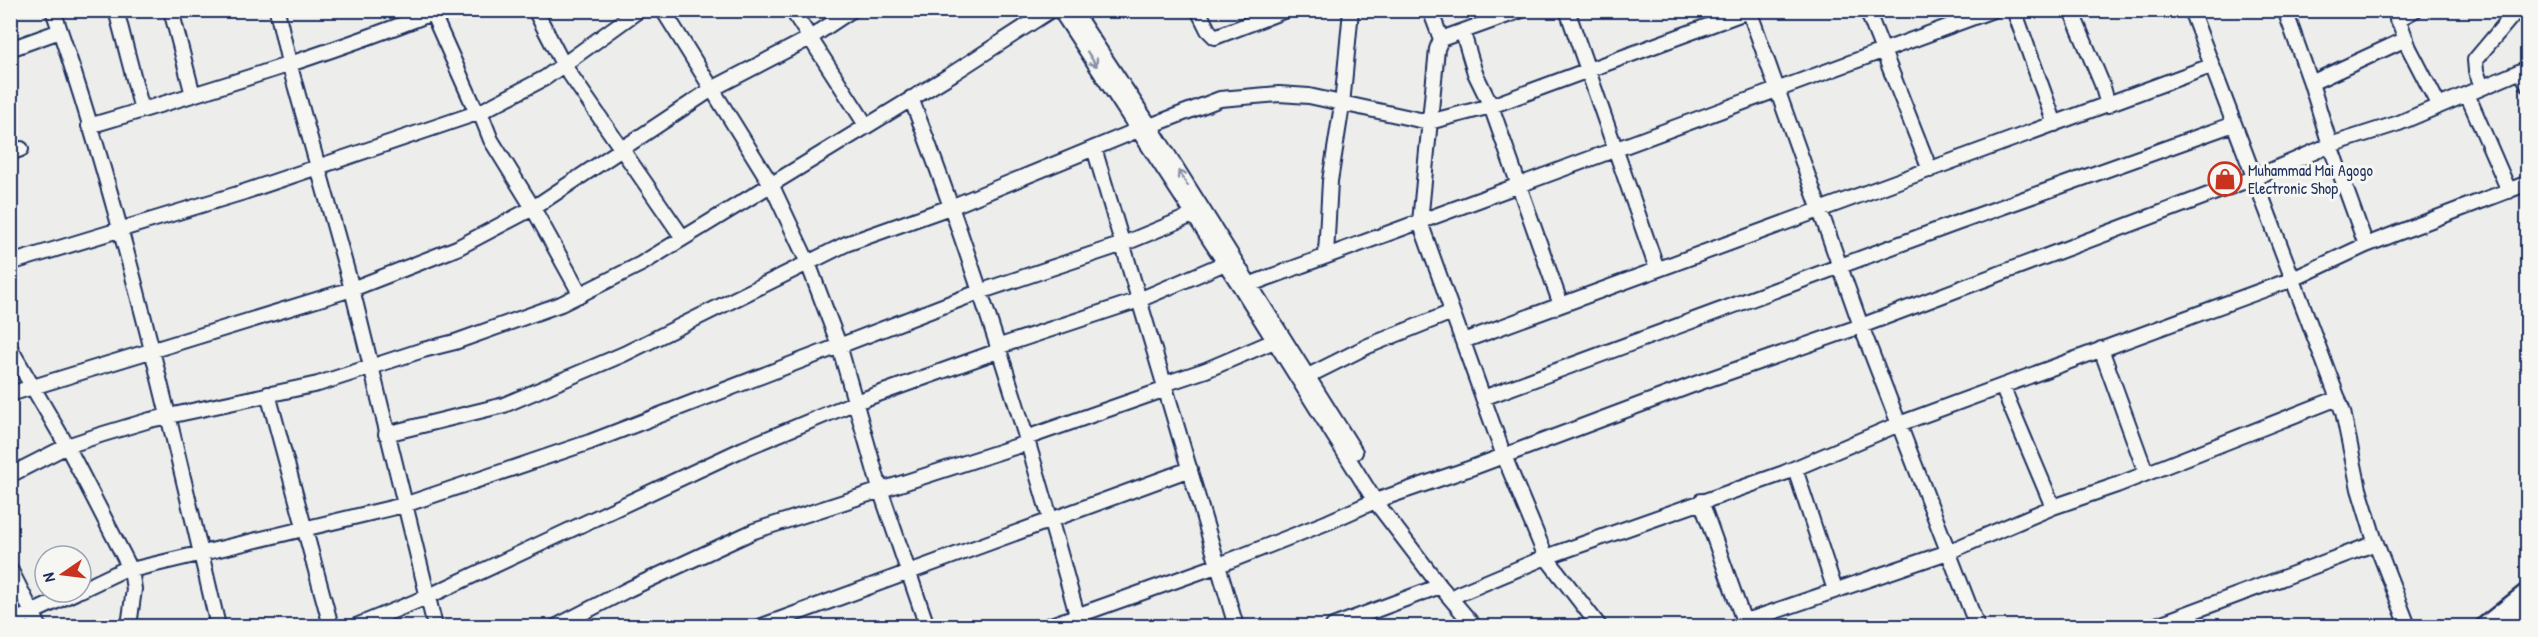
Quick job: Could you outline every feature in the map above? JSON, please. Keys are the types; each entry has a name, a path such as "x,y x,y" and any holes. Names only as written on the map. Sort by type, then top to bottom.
{"main road":[{"path":"2484,627 2528,591"},
{"path":"2503,627 2528,606"}],"street":[{"path":"53,10 120,229 168,416 218,627"},
{"path":"116,10 142,110"},
{"path":"171,10 193,95"},
{"path":"277,10 288,63 352,289 435,627"},
{"path":"535,10 563,64 683,238"},
{"path":"10,263 241,193 478,113 517,94 639,10"},
{"path":"663,10 771,184 808,262 839,345 880,489 927,627"},
{"path":"792,10 867,125"},
{"path":"10,394 352,289 458,248 533,208 712,89 810,38 852,10"},
{"path":"10,475 67,446 168,416 318,384 454,342 561,304 641,264 1051,10"},
{"path":"1060,10 1251,284 1308,376 1379,499 1486,627"},
{"path":"1073,10 1194,215 1274,340 1379,499 1440,586 1474,627"},
{"path":"1198,10 1208,30 1215,37 1286,10"},
{"path":"1326,255 1330,181 1342,105 1351,10"},
{"path":"1430,10 1441,39 1437,49 1420,222 1504,456 1546,557 1599,627"},
{"path":"1441,39 1522,10"},
{"path":"1567,10 1657,269"},
{"path":"1867,10 1930,170"},
{"path":"1251,284 1993,10"},
{"path":"2014,10 2055,124"},
{"path":"2070,10 2102,84 2108,105"},
{"path":"2190,10 2256,177 2338,398 2359,489 2376,543 2408,627"},
{"path":"2415,10 2396,15 2439,106"},
{"path":"2482,87 2475,60 2517,10"},
{"path":"387,434 504,405 624,354 846,244 952,206 1220,99 1245,96 1309,96 1342,105 1429,122 1491,106 1749,11 1861,326 1977,627"},
{"path":"2286,11 2366,245"},
{"path":"89,126 377,35 432,12 491,140 533,208 581,295"},
{"path":"10,49 60,31"},
{"path":"1463,33 1475,73 1491,106 1561,305"},
{"path":"2311,83 2406,39"},
{"path":"1463,341 2211,66"},
{"path":"1048,627 1079,622 1328,522 1379,499 1861,326 2256,177 2330,145 2399,123 2524,69 2528,85"},
{"path":"2467,94 2509,191"},
{"path":"911,98 952,206 1051,518 1079,622"},
{"path":"1484,398 1954,224 2234,124"},
{"path":"1094,148 1236,627"},
{"path":"1458,594 1546,557 1795,469 1899,424 2293,279 2366,245 2528,183"},
{"path":"93,585 130,569 404,505 600,438 979,292 1123,244 1194,215"},
{"path":"356,627 427,597 743,449 856,402 997,349 1139,300 1225,263"},
{"path":"1308,376 1368,346 1452,312"},
{"path":"557,627 754,531 1026,440 1206,370 1274,340"},
{"path":"10,348 67,446 130,569 134,589 129,627"},
{"path":"2101,349 2146,473"},
{"path":"2002,386 2053,507"},
{"path":"268,394 331,627"},
{"path":"1701,501 1742,616 1741,623 1948,552 2053,507 2338,398"},
{"path":"762,627 1051,518 1190,469"},
{"path":"1795,469 1835,590"},
{"path":"2154,627 2376,543"},
{"path":"10,569 39,627"},
{"path":"1333,627 1440,586"},
{"path":"10,623 50,604"}],"place":[{"name":"Muhammad Mai Agogo Electronic Shop","path":"2225,179"}]}
